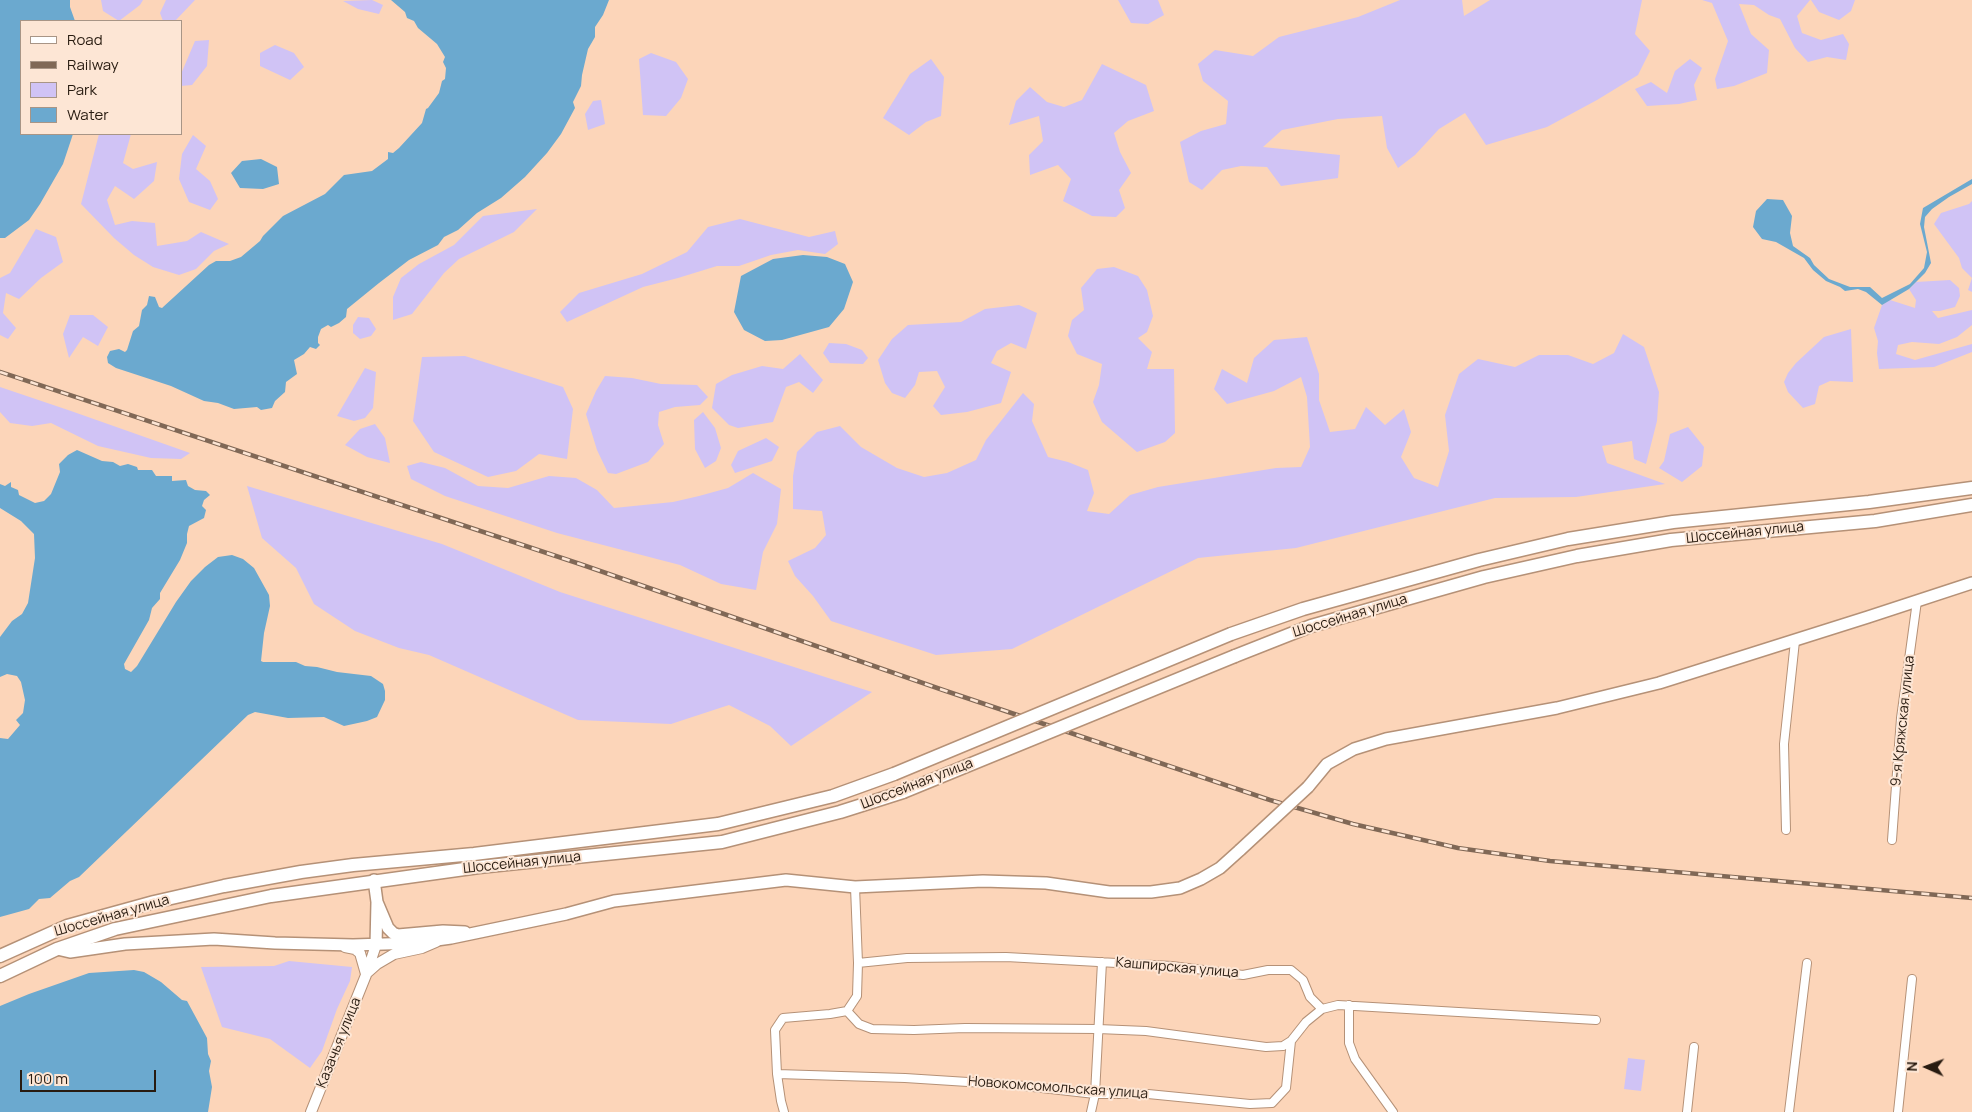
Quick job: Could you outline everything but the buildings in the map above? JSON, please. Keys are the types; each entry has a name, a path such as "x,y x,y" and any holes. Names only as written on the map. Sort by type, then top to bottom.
{"main road":[{"name":"Шоссейная улица","path":"0,956 67,926 154,902 301,872 372,862 474,854 718,824 833,796 894,774 1231,634 1304,609 1479,560 1568,539 1673,522 1869,502 1972,488"},
{"name":"Шоссейная улица","path":"57,949 115,929 271,896 374,880 479,867 722,842 840,812 903,792 1311,626 1484,577 1577,556 1671,540 1875,520 1972,505"},
{"name":"Шоссейная улица","path":"57,949 70,952 125,944 214,939 275,943 376,945 443,939 566,914 614,901 786,880 855,887 983,881 1046,883 1109,892 1151,892 1180,888 1220,868 1308,787 1327,764 1354,749 1386,739 1557,708 1659,683 1795,641 1972,582"},
{"name":"Казачья улица","path":"372,862 377,902 376,945"},
{"name":"Шоссейная улица","path":"377,902 388,928 398,935 443,931 479,932"},
{"path":"0,976 57,949"}],"street":[{"name":"9-я Кряжская улица","path":"1892,840 1902,718 1917,601"},
{"path":"1786,830 1784,744 1795,641"},
{"path":"784,1112 777,1074 775,1030 783,1018 847,1011 857,996 858,963 855,887"},
{"name":"Казачья улица","path":"366,975 372,968 394,954 422,948 443,939"},
{"name":"Шоссейная улица","path":"275,943 350,948 360,953 366,975"},
{"name":"Казачья улица","path":"312,1112 376,945"},
{"name":"Кашпирская улица","path":"858,963 907,958 996,957 1172,966 1243,975 1268,970 1292,970 1304,980 1310,997 1322,1009"},
{"path":"1091,1112 1095,1094 1102,962"},
{"path":"1789,1112 1807,963"},
{"path":"1898,1112 1912,980"},
{"path":"847,1011 859,1024 872,1029 965,1028 1146,1031 1266,1047 1283,1046 1291,1041 1306,1022 1322,1009 1349,1005 1596,1020"},
{"path":"1349,1005 1349,1042 1355,1059 1393,1112"},
{"name":"Новокомсомольская улица","path":"777,1074 905,1078 1015,1085 1095,1094 1148,1094 1250,1108 1272,1103 1286,1088 1291,1041"},
{"path":"1687,1112 1694,1047"}],"green space":[{"path":"101,0 143,0 140,5 120,20 103,11"},
{"path":"166,0 195,0 176,20 163,20 160,13"},
{"path":"372,0 383,5 379,14 358,9 343,1"},
{"path":"1118,0 1158,0 1164,15 1148,24 1131,23"},
{"path":"1400,0 1462,0 1464,16 1490,0 1642,0 1635,34 1650,51 1638,75 1597,100 1547,127 1486,145 1465,113 1439,129 1415,155 1398,168 1387,148 1382,116 1338,119 1282,130 1263,147 1340,155 1338,178 1281,186 1267,167 1241,166 1222,170 1202,190 1189,182 1180,142 1201,131 1226,124 1228,101 1203,81 1198,64 1215,50 1253,56 1279,37 1358,17"},
{"path":"1702,0 1810,0 1797,16 1802,33 1821,40 1843,34 1849,44 1846,60 1827,57 1808,62 1795,48 1780,19 1769,15 1754,5 1739,4 1751,34 1769,50 1767,73 1734,86 1717,89 1715,79 1728,41 1712,3"},
{"path":"1811,0 1855,0 1851,11 1839,20 1819,12"},
{"path":"209,40 207,66 192,85 182,86 182,72 195,41"},
{"path":"275,45 294,53 304,67 290,80 260,66 260,53"},
{"path":"651,53 676,62 688,79 681,98 666,116 643,115 639,59"},
{"path":"931,59 944,77 941,116 926,122 909,135 883,118 910,74"},
{"path":"1690,59 1702,68 1694,85 1697,100 1679,104 1647,106 1635,89 1651,82 1667,93 1675,71"},
{"path":"1102,64 1146,85 1154,111 1128,121 1114,133 1120,152 1131,173 1119,190 1125,208 1116,217 1092,216 1063,201 1071,179 1058,165 1030,175 1029,155 1043,141 1039,116 1009,125 1016,101 1030,87 1047,102 1064,107 1082,100"},
{"path":"601,100 605,124 588,130 585,114 593,101"},
{"path":"99,135 131,135 123,163 133,169 157,162 154,181 134,199 115,186 107,200 115,225 132,221 155,223 157,246 187,241 201,232 229,244 214,251 196,269 179,275 153,267 134,255 114,238 81,204"},
{"path":"193,135 206,146 196,169 210,181 218,199 210,210 189,202 179,179 182,154"},
{"path":"1972,201 1972,278 1962,268 1959,258 1934,224 1941,213 1969,204"},
{"path":"537,209 514,232 459,259 444,273 412,314 393,320 393,297 401,278 419,264 454,245 483,216"},
{"path":"740,219 809,237 835,231 838,244 825,254 798,250 771,255 739,266 717,266 643,287 567,322 560,312 579,293 642,274 687,252 708,227"},
{"path":"36,229 56,237 63,262 41,278 19,299 6,293 3,313 16,328 8,339 0,335 0,278 10,273"},
{"path":"1114,267 1138,276 1147,290 1153,316 1147,332 1138,338 1152,352 1147,369 1174,369 1175,433 1165,442 1137,452 1102,422 1093,402 1099,385 1102,364 1077,354 1068,336 1072,320 1084,310 1081,288 1097,269"},
{"path":"1972,278 1972,292 1968,290"},
{"path":"1950,280 1959,288 1960,296 1955,307 1932,311 1938,318 1972,310 1972,325 1957,337 1939,344 1912,342 1898,345 1896,354 1915,360 1972,344 1972,352 1934,367 1879,369 1878,341 1874,328 1882,305 1890,300 1915,308 1916,300 1909,289 1916,282"},
{"path":"1019,305 1037,313 1026,349 1011,343 997,351 991,363 1011,372 1001,403 967,412 941,415 933,406 945,387 937,371 919,372 915,385 905,398 892,393 885,383 878,360 892,339 908,325 961,322 985,309"},
{"path":"70,315 93,315 108,327 98,346 83,337 69,358 63,334"},
{"path":"358,317 369,318 376,329 371,336 360,339 353,333 353,325"},
{"path":"1851,329 1853,382 1830,381 1819,386 1815,404 1803,408 1788,392 1784,382 1788,373 1824,337"},
{"path":"1623,334 1644,347 1659,392 1657,421 1646,464 1634,459 1632,441 1602,446 1607,463 1665,484 1576,497 1495,498 1296,548 1198,558 1012,649 936,655 831,621 813,596 795,576 788,561 815,548 826,535 822,511 793,509 793,476 797,452 817,432 840,426 861,447 897,468 924,477 947,473 976,460 986,440 1023,393 1034,404 1032,421 1048,457 1088,470 1094,493 1087,511 1109,514 1130,495 1158,487 1276,468 1301,467 1310,447 1307,397 1301,377 1274,391 1227,404 1214,389 1222,369 1247,383 1254,358 1274,340 1307,337 1319,374 1319,400 1330,432 1355,429 1366,407 1385,425 1404,409 1411,432 1401,457 1414,478 1438,487 1449,451 1445,415 1459,374 1478,359 1515,367 1539,355 1568,355 1593,364 1614,353"},
{"path":"829,343 846,344 862,350 868,358 863,364 830,363 823,353"},
{"path":"800,354 823,380 813,393 799,382 786,387 773,422 738,428 729,425 712,408 716,384 732,375 762,366 783,369"},
{"path":"465,356 563,387 573,409 567,459 539,454 516,471 488,477 434,452 413,421 422,357"},
{"path":"365,368 376,372 373,408 365,418 354,421 337,416"},
{"path":"605,376 632,378 661,384 697,385 708,397 700,405 675,407 659,412 658,425 664,444 648,462 616,474 608,473 597,450 586,414"},
{"path":"0,387 190,453 181,459 151,458 98,446 51,423 32,426 10,423 0,412"},
{"path":"703,412 715,428 721,448 716,461 705,468 695,449 694,420"},
{"path":"375,424 385,438 390,463 367,457 345,445 360,429"},
{"path":"1688,427 1704,447 1702,466 1682,482 1659,468 1664,461 1670,434"},
{"path":"766,438 779,447 772,461 735,473 731,465 738,451"},
{"path":"421,462 445,468 478,486 508,488 549,476 576,478 597,490 614,508 673,502 699,496 728,488 753,473 781,489 777,524 763,552 756,590 721,584 680,565 557,533 445,496 411,479 407,466"},
{"path":"247,486 442,544 560,592 872,692 791,746 770,726 729,705 671,724 578,720 429,655 399,648 355,631 314,604 296,568 262,538"},
{"path":"289,961 352,967 350,981 337,1009 322,1051 310,1068 270,1039 222,1027 201,967 274,966"},
{"path":"1628,1058 1645,1060 1641,1091 1624,1089"}],"water":[{"path":"0,0 70,0 70,7 75,20 20,20 20,135 73,135 63,164 29,220 5,238 0,238"},
{"path":"391,0 609,0 603,15 595,27 595,37 588,49 581,86 573,102 575,108 561,134 547,153 525,177 501,198 477,213 458,230 444,237 438,245 409,260 379,283 347,309 346,317 339,323 331,327 328,325 321,329 318,337 320,345 316,349 310,347 304,354 294,360 297,374 286,382 285,392 275,401 272,408 261,410 257,407 234,409 218,403 204,401 171,386 116,368 108,363 107,357 110,351 119,349 125,352 127,350 133,331 139,326 142,310 147,305 149,296 155,297 159,307 162,308 209,265 216,261 230,261 241,257 260,241 283,216 325,194 344,175 372,171 388,159 388,152 393,153 399,148 422,123 426,109 439,93 442,81 445,79 446,68 443,62 445,57 437,44 418,28 414,21 407,18 405,12"},
{"path":"261,159 277,167 279,184 263,189 240,188 231,173 242,161"},
{"path":"1972,179 1972,184 1949,197 1932,209 1925,217 1924,227 1931,263 1925,273 1909,289 1882,305 1866,292 1858,289 1845,291 1826,281 1813,270 1804,258 1776,242 1762,239 1753,227 1756,211 1767,199 1783,200 1792,216 1790,233 1793,246 1810,258 1814,265 1829,279 1850,287 1870,287 1882,298 1910,284 1924,268 1927,252 1920,224 1923,208"},
{"path":"803,255 827,257 845,264 853,282 844,309 829,327 782,340 765,341 744,330 734,312 741,276 773,259"},
{"path":"77,450 102,461 113,462 120,466 128,464 137,467 138,470 152,470 156,476 172,476 172,481 186,480 188,486 195,490 206,491 210,495 204,500 202,506 206,510 204,518 189,526 187,543 180,560 160,593 160,599 152,608 149,620 124,664 125,669 131,672 137,666 191,581 218,557 232,555 243,559 254,568 269,595 270,606 264,633 261,661 296,662 305,666 337,672 371,676 383,684 385,700 377,717 344,726 324,717 288,718 255,712 248,715 79,877 70,881 50,898 39,899 29,909 0,917 0,738 8,739 20,725 16,720 23,713 25,700 21,682 17,676 7,674 0,677 0,637 12,621 22,614 28,603 35,558 34,534 21,521 0,508 0,484 5,486 11,482 11,487 18,490 19,495 35,503 44,501 51,494 60,472 59,464 68,455"},
{"path":"134,970 144,972 161,982 182,1000 187,1001 207,1038 208,1054 211,1061 209,1071 212,1087 208,1112 0,1112 0,1006 89,973"}],"railway":[{"path":"0,372 580,564 943,690 1270,800 1353,824 1458,848 1550,861 1972,898"}]}
